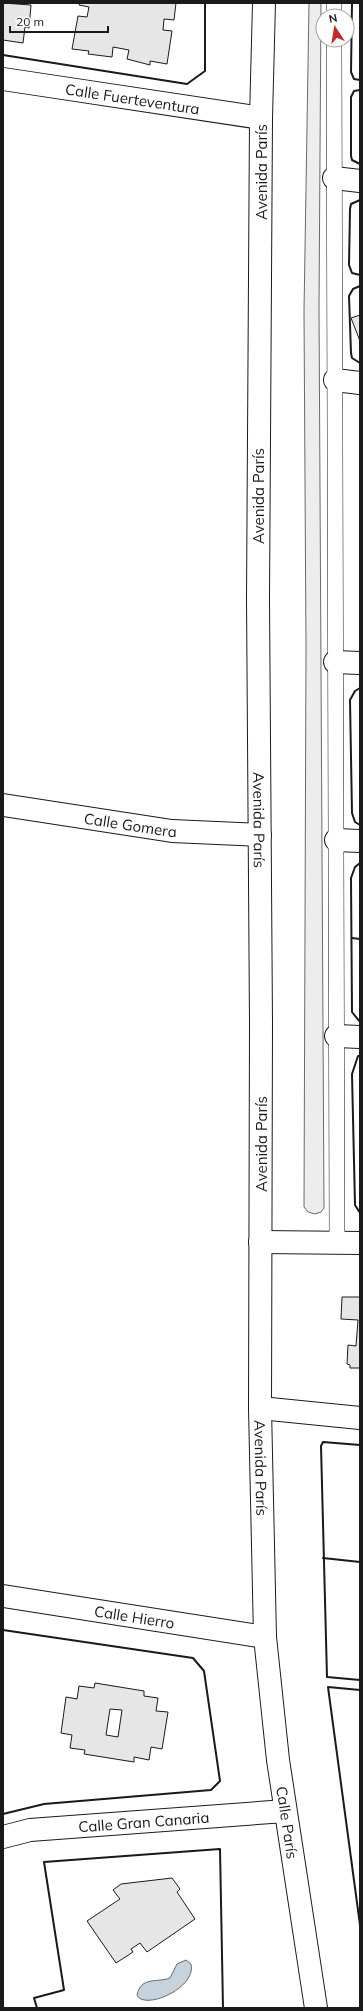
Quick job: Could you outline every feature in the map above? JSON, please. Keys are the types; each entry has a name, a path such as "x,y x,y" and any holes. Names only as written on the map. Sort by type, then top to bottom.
{"main road":[{"name":"Avenida París","path":"264,3 261,118 258,598 260,835 260,1408 265,1637"},
{"name":"Calle Fuerteventura","path":"3,79 261,118"},
{"path":"334,178 360,181"},
{"path":"335,380 360,383"},
{"path":"335,662 360,663"},
{"name":"Calle Gomera","path":"3,805 172,831 260,835"},
{"path":"336,840 360,841"},
{"path":"336,1036 360,1037"},
{"path":"260,1242 360,1243"},
{"path":"260,1408 360,1418"},
{"name":"Calle Hierro","path":"3,1596 265,1637"},
{"name":"Calle París","path":"265,1637 285,1811 316,2008"},
{"name":"Calle Gran Canaria","path":"3,1837 30,1830 285,1811"}],"lane":[{"path":"334,48 337,1243"}],"shaded area":[{"path":"309,3 321,3 321,8 315,8 315,48 321,48 319,308 324,1208 321,1212 315,1214 308,1212 304,1207 306,648 304,311"},
{"path":"186,1960 191,1964 191,1973 178,1989 159,1999 142,1999 137,1995 142,1985 150,1981 170,1978 177,1964"}],"building":[{"path":"3,3 31,5 29,28 25,27 23,43 3,40"},
{"path":"80,3 176,3 174,20 164,19 163,30 172,31 167,64 150,61 150,65 127,59 129,50 113,47 112,57 88,54 89,51 72,49 78,16 87,17 89,7 79,5"},
{"path":"360,315 360,341 351,318"},
{"path":"342,1297 360,1297 360,1368 350,1368 350,1365 347,1364 348,1345 356,1346 358,1320 341,1319"},
{"path":"95,1683 144,1691 144,1696 158,1698 156,1711 168,1712 162,1749 151,1747 149,1760 134,1757 134,1762 84,1754 85,1750 70,1748 72,1735 61,1733 66,1697 77,1699 79,1686 94,1688","holes":["110,1709 122,1710 118,1737 106,1735"]},
{"path":"172,1878 180,1889 177,1892 195,1919 147,1952 140,1943 131,1949 133,1952 116,1963 87,1921 120,1899 113,1890 121,1884"}],"wall":[{"path":"3,55 187,84 205,71 205,3"},
{"path":"352,3 351,72 354,79 360,80"},
{"path":"360,90 354,91 351,97 351,156 352,160 360,164"},
{"path":"360,200 351,204 350,209 349,265 352,273 360,275"},
{"path":"360,286 353,289 349,296 351,353 352,358 360,363"},
{"path":"360,688 355,691 350,700 352,813 355,822 360,825"},
{"path":"360,863 355,867 351,878 352,1012 360,1022"},
{"path":"352,938 360,939"},
{"path":"360,1056 358,1056 352,1074 355,1205 360,1213"},
{"path":"360,1445 323,1442 321,1446 327,1677 360,1680"},
{"path":"323,1558 360,1562"},
{"path":"3,1630 193,1658 204,1671 220,1781 211,1790 44,1804 3,1814"},
{"path":"360,1690 328,1687 360,1925"},
{"path":"37,2008 34,1998 64,1990 44,1862 220,1849 223,2008"}]}
